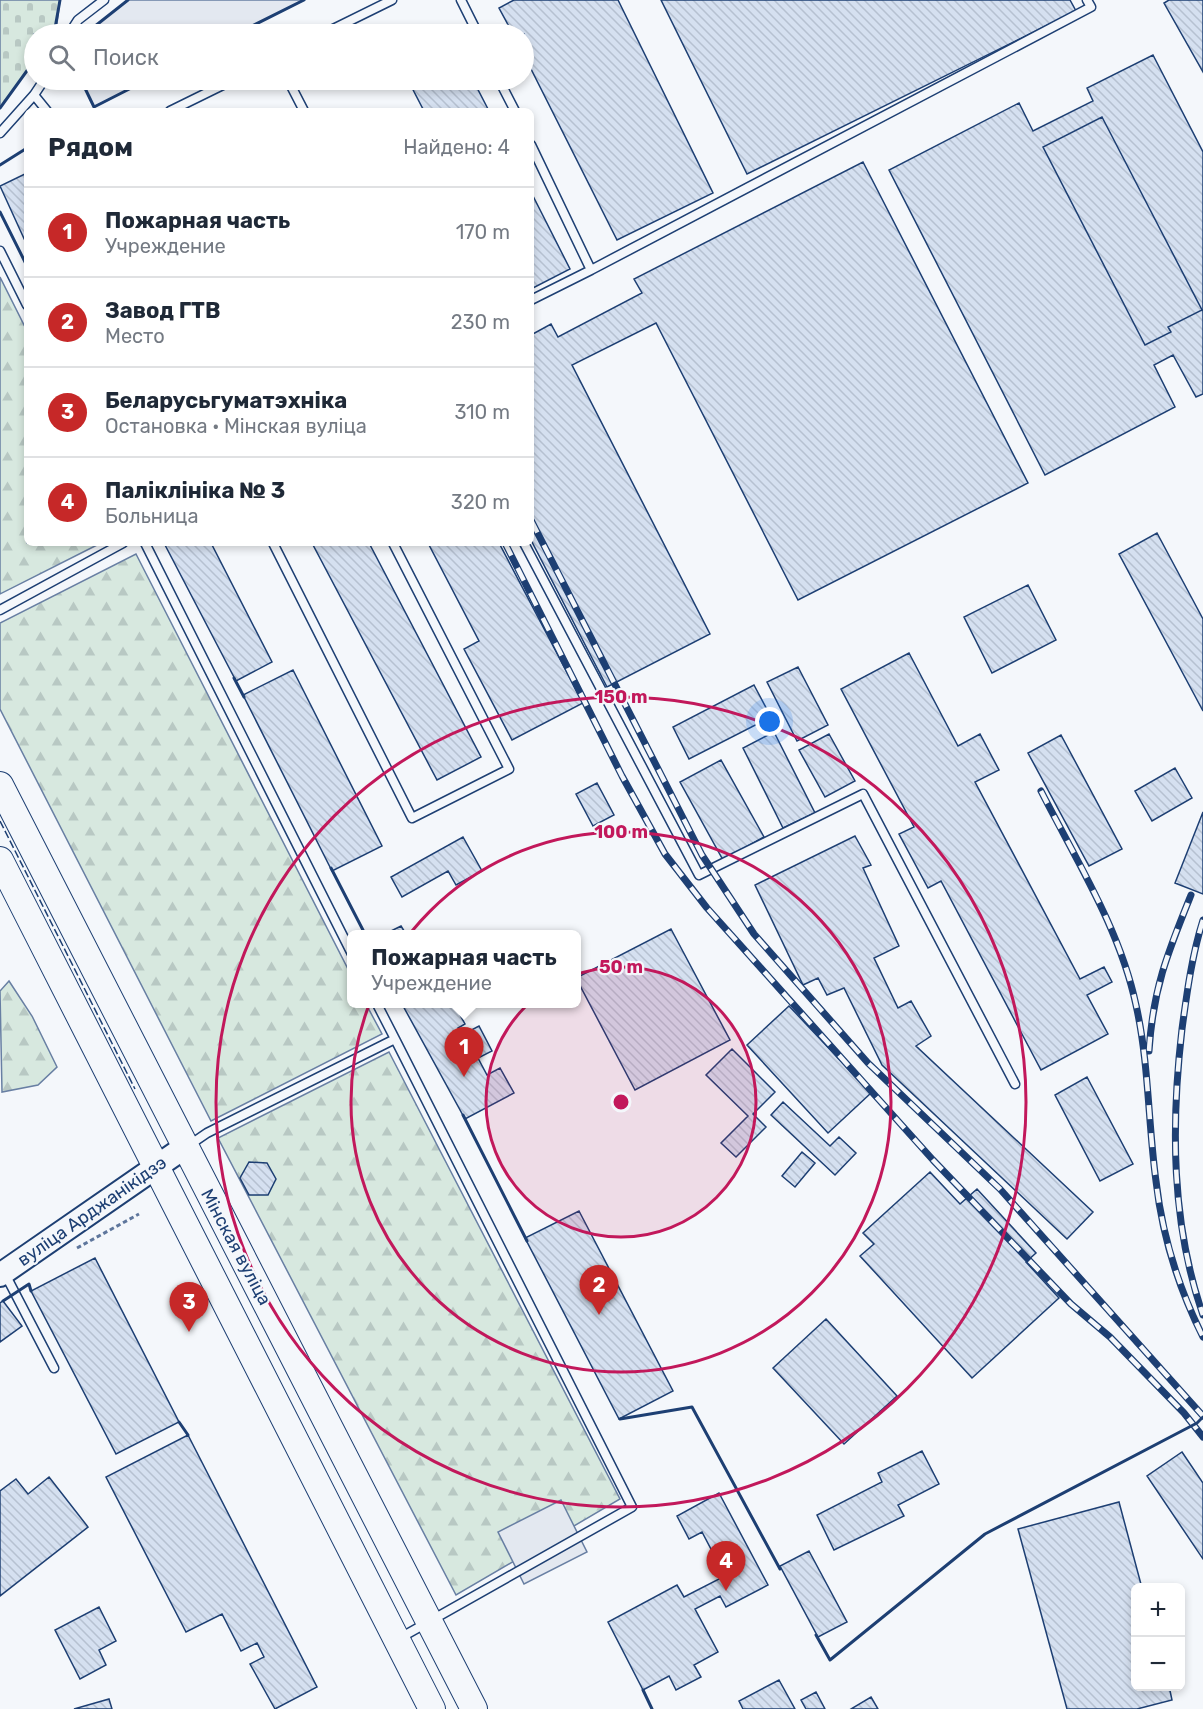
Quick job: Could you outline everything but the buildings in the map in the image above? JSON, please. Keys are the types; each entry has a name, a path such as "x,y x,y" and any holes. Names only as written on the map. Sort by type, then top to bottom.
{"main road":[{"name":"Мінская вуліца","path":"0,785 474,1709"},
{"name":"Мінская вуліца","path":"0,860 432,1709"},
{"name":"вуліца Арджанікідзэ","path":"2,1273 185,1147"}],"lane":[{"path":"75,24 104,0"},
{"path":"343,24 392,0"},
{"path":"461,0 473,24"},
{"path":"534,298 1091,7 1087,0"},
{"path":"0,133 37,90"},
{"path":"176,108 213,90"},
{"path":"293,90 302,108"},
{"path":"504,90 513,108"},
{"path":"34,95 45,108"},
{"path":"534,151 591,270"},
{"path":"0,251 24,299"},
{"path":"0,610 117,546"},
{"path":"147,546 347,946"},
{"path":"275,546 412,818 509,769 395,546"},
{"path":"526,546 699,875 863,794 1015,1084"},
{"path":"379,1008 632,1507 397,1640"},
{"path":"185,1147 207,1133 395,1039"},
{"path":"2,1273 54,1368"}],"green space":[{"path":"0,0 60,0 57,24 24,24 24,75 0,108"},
{"path":"0,277 24,325 24,546 95,546 0,594"},
{"path":"136,554 347,967 347,1008 368,1008 382,1034 211,1121 0,709 0,623"},
{"path":"9,981 32,1016 57,1067 38,1085 2,1092 0,991"},
{"path":"389,1052 620,1499 456,1595 218,1138"}],"shaded area":[{"path":"128,0 304,0 256,24 98,24"},
{"path":"86,90 127,90 94,107"},
{"path":"561,1500 587,1552 524,1584 498,1532"}],"railway":[{"path":"534,526 702,855 754,934 868,1063 1000,1189 1203,1416"},
{"path":"507,546 622,776 665,854 707,908 933,1160 1071,1304 1110,1337 1184,1413 1203,1437"},
{"path":"1041,791 1096,895 1129,977 1140,1027 1146,1071 1153,1159 1162,1221 1179,1281 1203,1337"},
{"path":"1149,1051 1158,989 1175,935 1191,895"},
{"path":"1203,920 1193,960 1182,1029 1175,1137 1179,1209 1192,1280 1203,1315"}],"fence":[{"path":"0,821 135,1089"}],"wall":[{"path":"56,24 60,0"},
{"path":"98,24 128,0"},
{"path":"256,24 304,0"},
{"path":"0,108 24,75"},
{"path":"86,90 94,107 127,90"},
{"path":"0,165 24,150"},
{"path":"0,212 24,260"},
{"path":"234,678 244,697"},
{"path":"331,868 363,930"},
{"path":"463,1115 527,1241"},
{"path":"3,1301 29,1284 31,1291"},
{"path":"620,1419 692,1407 780,1569"},
{"path":"816,1635 830,1660 985,1534 1197,1423 1203,1417"},
{"path":"179,1422 188,1435"},
{"path":"643,1690 652,1709"}],"place":[{"name":"Пожарная часть","path":"464,1077"},
{"name":"Завод ГТВ","path":"599,1315"},
{"name":"Беларусьгуматэхніка","path":"189,1332"},
{"name":"Паліклініка № 3","path":"726,1591"}]}
